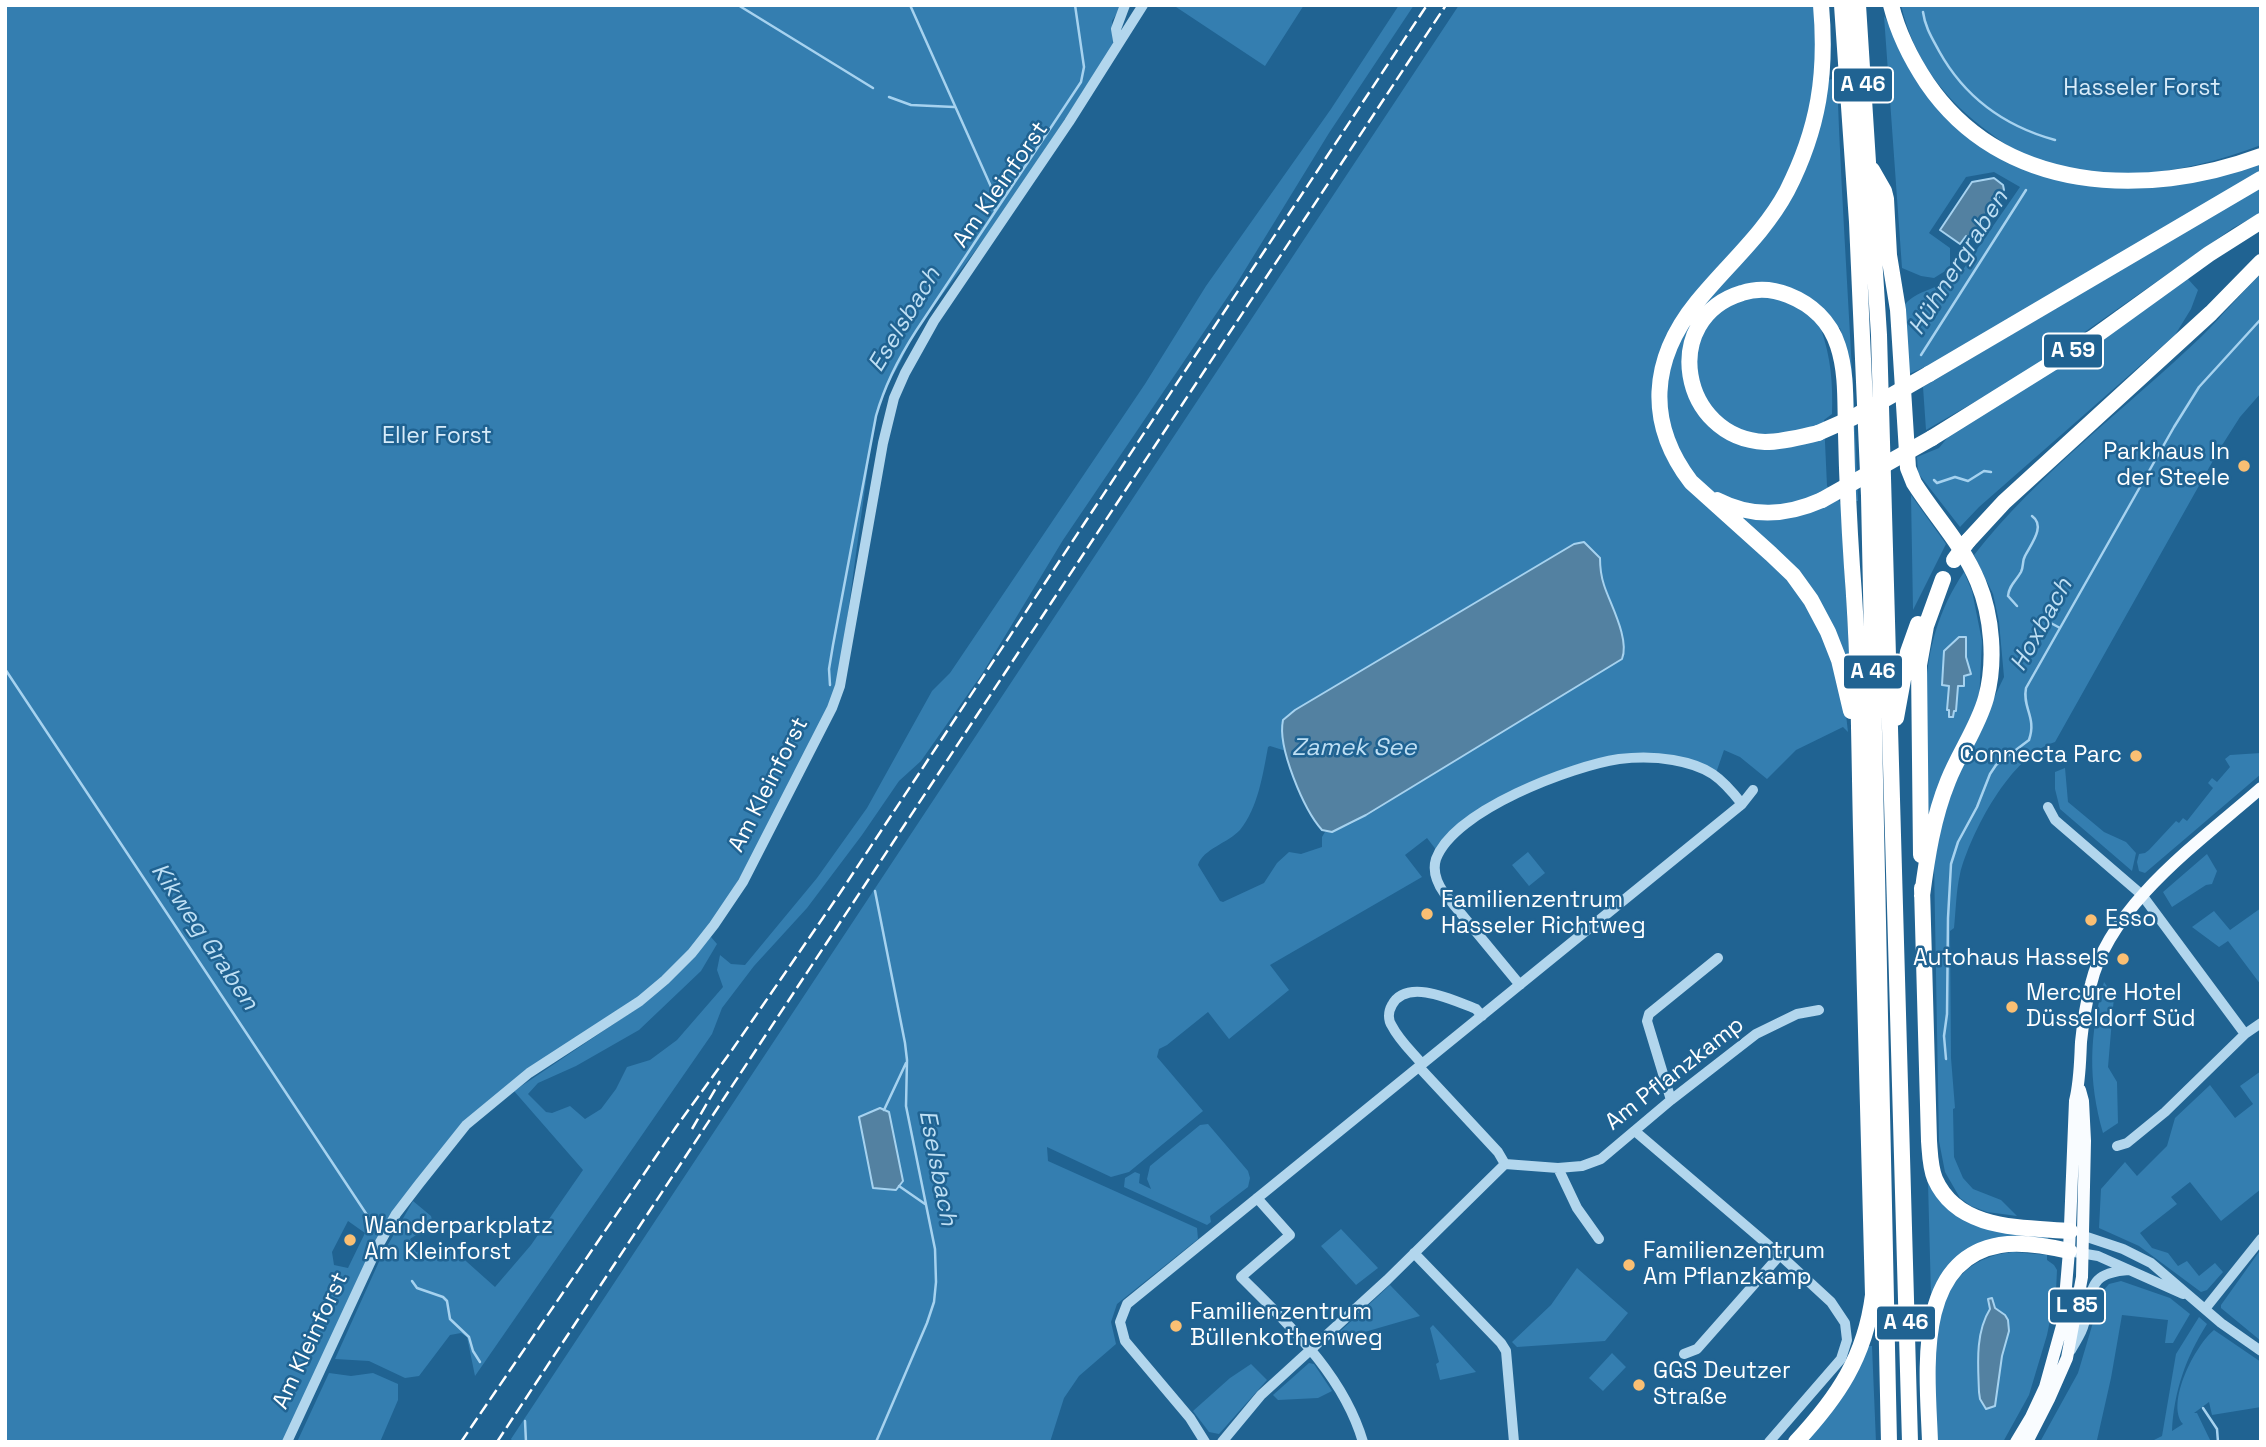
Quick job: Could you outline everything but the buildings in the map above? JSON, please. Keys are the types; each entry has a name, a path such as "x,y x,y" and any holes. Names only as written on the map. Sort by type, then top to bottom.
{"highway":[{"path":"1796,1442 1828,1407 1852,1367 1867,1330 1873,1295 1859,746 1839,660 1811,600 1793,575 1691,482 1679,466 1667,444 1658,391 1663,362 1675,334 1696,303 1770,218 1801,161 1812,131 1820,95 1824,53 1821,5"},
{"name":"A 46","path":"1842,5 1860,263 1869,496 1889,1340 1889,1442"},
{"name":"A 46","path":"1858,5 1879,335 1910,1442"},
{"path":"1891,5 1903,39 1919,70 1935,94 1958,120 1986,143 2044,170 2096,180 2142,180 2214,170 2261,156"},
{"path":"1869,165 1884,191 1885,199 1889,255 1898,310 1905,457 1914,483 1972,570 1982,594 1990,640 1991,669 1986,700 1951,773 1936,815 1926,859 1922,896"},
{"name":"A 59","path":"1859,746 1856,617 1848,499 1844,373 1838,344 1830,328 1814,309 1782,292 1761,289 1748,291 1719,304 1705,318 1693,338 1689,361 1690,381 1700,404 1713,421 1726,431 1744,439 1766,442 1818,433 1852,418 2261,179"},
{"name":"A 59","path":"1706,494 1730,507 1768,514 1805,508 1822,500 1932,438 2083,344 2208,254 2261,220"},
{"path":"1891,741 1913,635 1954,560 1968,541 2004,502 2211,313 2261,262"},
{"path":"1943,579 1926,626 1919,665 1929,1141 1934,1177 1952,1203 1970,1216 1993,1224 2078,1243"},
{"path":"1930,1442 1928,1343 1937,1299 1946,1283 1966,1259 1998,1245 2078,1243"},
{"path":"1873,1295 1889,1340"}],"main road":[{"name":"L 85","path":"2027,1442 2067,1358 2082,1278 2078,1243 2075,1101 2079,1086 2084,1014 2092,980 2118,925 2142,895 2261,788"},
{"name":"L 85","path":"2016,1442 2045,1387 2057,1349 2078,1243"}],"street":[{"name":"Am Kleinforst","path":"1118,41 1116,29 1125,5"},
{"name":"Am Kleinforst","path":"287,1442 386,1231 411,1194 466,1125 529,1073 615,1019 665,980 692,953 743,882 832,708 840,686 883,443 894,398 905,373 934,321 1069,122 1143,5"},
{"path":"1520,985 1444,893 1435,876 1437,856 1468,822 1490,806 1573,771 1620,759 1646,757 1672,759 1693,765 1724,780 1742,804"},
{"path":"1205,1442 1190,1418 1125,1341 1120,1329 1121,1314 1127,1304 1742,804 1753,790"},
{"path":"2048,807 2055,820 2142,895 2245,1034"},
{"path":"1671,1100 1647,1020 1649,1014 1718,958"},
{"path":"1222,1442 1261,1395 1414,1254 1505,1164 1498,1152 1420,1066 1390,1023 1390,1010 1397,999 1410,992 1427,992 1476,1009 1482,1016"},
{"name":"Am Pflanzkamp","path":"1505,1164 1558,1168 1582,1166 1601,1159 1756,1034 1797,1014 1819,1010"},
{"path":"2117,1146 2127,1143 2165,1112 2245,1034 2261,1023"},
{"path":"1636,1132 1780,1255 1831,1302 1845,1323 1847,1339 1841,1359 1769,1442"},
{"path":"1558,1168 1577,1208 1599,1239"},
{"path":"1257,1198 1290,1235 1241,1277 1312,1350 1347,1402 1363,1442"},
{"path":"2205,1309 2261,1239"},
{"path":"2078,1243 2099,1242 2123,1249 2151,1263 2205,1309 2261,1351"},
{"path":"2078,1243 2098,1256 2189,1296"},
{"path":"1414,1254 1506,1351 1514,1442"},
{"path":"1684,1354 1697,1349 1780,1255"},
{"path":"2067,1358 2083,1328 2091,1291 2096,1282 2109,1271 2132,1270"}],"green space":[{"name":"Eller Forst","path":"5,5 1122,5 1112,21 1113,46 999,219 915,331 881,396 873,429 838,686 768,829 712,925 664,978 465,1123 394,1213 283,1442 5,1442","holes":["348,1221 365,1233 348,1268 334,1265 332,1252"]},
{"path":"1173,5 1304,5 1265,66"},
{"path":"1399,5 1414,5 1329,133 1237,283 1063,540 982,674 921,761 899,781 807,908 754,966 722,1008 712,1034 475,1376 467,1337 461,1333 450,1335 419,1376 405,1378 369,1361 335,1359 382,1255 413,1201 431,1216 433,1224 410,1239 416,1252 448,1245 495,1287 531,1245 583,1170 514,1091 636,1009 711,937 717,944 701,971 639,1030 576,1066 538,1083 528,1094 546,1112 552,1113 570,1106 585,1119 601,1109 616,1089 627,1067 650,1060 677,1040 723,987 717,970 720,955 731,964 745,965 817,878 867,808 932,691 950,673 1145,384 1206,286 1331,109"},
{"path":"1459,5 1814,5 1816,80 1837,79 1856,448 1858,501 1854,501 1849,360 1840,328 1821,329 1829,360 1832,392 1832,414 1824,420 1827,486 1841,503 1850,671 1845,706 1848,732 1843,727 1796,750 1767,779 1740,757 1724,750 1716,773 1682,760 1619,757 1488,805 1437,851 1427,838 1405,855 1422,877 1270,965 1289,990 1229,1039 1208,1012 1159,1049 1157,1057 1203,1111 1129,1172 1111,1177 1047,1147 1048,1161 1197,1228 1198,1239 1117,1304 1111,1322 1116,1344 1079,1376 1064,1398 1050,1442 513,1442 511,1439","holes":["1584,542 1600,558 1600,573 1620,625 1624,650 1382,806 1345,827 1325,832 1322,847 1301,854 1289,852 1277,863 1264,883 1220,901 1198,865 1210,850 1235,835 1246,821 1259,790 1268,747 1286,751 1281,724 1288,715 1574,544"]},
{"name":"Hasseler Forst","path":"1901,5 2261,5 2261,145 2197,165 2131,174 2081,171 2031,158 1990,133 1945,93 1933,78 1914,44"},
{"path":"1884,16 1957,126 2082,183 2261,161 2261,173 1938,361 1907,375 1905,304 1960,274 2020,187 1994,172 1966,177 1929,233 1950,248 1950,268 1934,278 1902,268"},
{"path":"2261,187 2261,213 2233,228 2032,369 1926,430 1923,387"},
{"path":"2261,274 2261,393 2240,417 2219,450 2055,742 2023,762 1995,797 1973,837 1960,874 1954,928 1950,931 1954,1157 1963,1178 1973,1189 2001,1200 2017,1216 1987,1212 1960,1198 1945,1172 1939,1141 1934,863 1942,820 1963,762 2004,677 1999,622 1993,594 1974,555 2026,496 2202,336"},
{"path":"2187,278 2198,290 2191,309 2175,335 1979,507 1960,527 1918,473 1917,457 1939,448 1952,432"},
{"path":"1911,495 1946,544 1913,610"},
{"path":"1964,572 1972,591 1982,641 1979,701 1929,818 1925,722 1929,661 1947,601"},
{"path":"2261,753 2261,774 2145,873 2139,871 2139,854 2149,850 2176,821 2179,823 2183,818 2187,821 2213,788 2208,783 2212,778 2217,782 2230,767 2225,759 2230,755"},
{"path":"2065,768 2068,802 2104,832 2126,842 2136,853 2132,871 2060,809 2055,789 2055,772"},
{"path":"1528,852 1545,873 1529,886 1512,865"},
{"path":"2207,854 2217,871 2212,884 2206,885 2172,907 2163,892"},
{"path":"2261,908 2261,985 2228,941 2219,947 2192,927 2214,911 2230,930"},
{"path":"2104,982 2114,996 2108,1067 2117,1082 2118,1123 2103,1133 2095,1095 2092,1058 2095,1021"},
{"path":"2261,1071 2261,1189 2221,1221 2190,1182 2171,1197 2177,1204 2140,1233 2152,1248 2168,1253 2178,1266 2187,1261 2199,1276 2215,1263 2223,1272 2207,1290 2201,1292 2139,1246 2099,1228 2101,1189 2125,1162 2137,1176 2167,1146 2175,1118 2210,1085 2235,1118 2253,1104 2240,1086"},
{"path":"1208,1124 1248,1171 1250,1178 1248,1187 1210,1216 1211,1222 1207,1225 1124,1187 1125,1178 1135,1172 1140,1174 1139,1183 1151,1189 1147,1179 1150,1166 1200,1125"},
{"path":"1928,1182 1939,1197 2049,1235 2048,1239 2002,1238 1931,1296"},
{"path":"1341,1229 1378,1268 1356,1285 1321,1246"},
{"path":"2261,1249 2261,1341 2221,1308 2221,1305"},
{"path":"2013,1252 2047,1255 2047,1260 2057,1270 2056,1291 2047,1335 2029,1395 2003,1442 1936,1442 1934,1354 1938,1324 1946,1298 1961,1276 1982,1260"},
{"path":"1577,1268 1628,1313 1605,1341 1517,1347 1512,1342 1551,1305"},
{"path":"2121,1281 2170,1298 2190,1314 2173,1343 2165,1343 2168,1320 2122,1315 2097,1440 2099,1442 2040,1442 2078,1373 2102,1292 2109,1284"},
{"path":"1390,1285 1420,1316 1337,1340 1334,1337"},
{"path":"2199,1317 2207,1324 2182,1375 2175,1402 2172,1431 2183,1424 2178,1415 2178,1402 2185,1374 2199,1348 2214,1330 2261,1362 2261,1407 2212,1415 2209,1402 2194,1413 2197,1413 2211,1442 2150,1442 2162,1436 2176,1354"},
{"path":"1433,1325 1476,1372 1440,1380 1436,1364 1439,1362 1430,1328"},
{"path":"1868,1346 1872,1346 1876,1442 1804,1442"},
{"path":"1612,1353 1626,1367 1603,1391 1589,1378"},
{"path":"1309,1363 1314,1364 1332,1391 1318,1398 1278,1400 1273,1395"},
{"path":"1251,1364 1267,1380 1219,1434 1209,1432 1193,1411 1230,1378"},
{"path":"329,1373 351,1376 373,1373 398,1384 398,1400 380,1442 297,1442"}],"water":[{"path":"1994,178 2003,185 2004,190 1970,239 1966,236 1960,244 1940,230 1972,182"},
{"name":"Zamek See","path":"1584,542 1600,558 1603,582 1621,632 1624,651 1622,659 1366,815 1332,832 1322,830 1307,808 1294,778 1284,746 1283,720 1295,710 1574,544"},
{"path":"1959,637 1966,637 1966,657 1971,674 1964,676 1964,686 1958,686 1956,711 1953,717 1949,717 1949,686 1942,685 1944,651"},
{"path":"880,1108 889,1112 903,1181 896,1190 873,1188 859,1117"},
{"path":"1992,1298 1995,1308 2008,1320 2009,1331 2002,1356 1995,1406 1986,1409 1979,1392 1979,1349 1982,1328 1990,1309 1988,1299"}],"waterway":[{"path":"738,5 873,88"},
{"path":"910,5 992,189 995,212"},
{"name":"Eselsbach","path":"830,685 829,669 833,645 876,416 884,393 916,331 1081,82 1084,67 1075,5"},
{"name":"Hühnergraben","path":"1923,12 1927,28 1949,68 1974,96 2019,127 2055,140"},
{"path":"889,97 911,105 954,107"},
{"name":"Hühnergraben","path":"1921,355 2026,190"},
{"name":"Hoxbach","path":"1946,1059 1944,1036 1947,1014 1948,918 1951,864 1958,842 1996,765 2029,740 2031,719 2025,695 2026,688 2174,427 2199,387 2261,319"},
{"name":"Hühnergraben","path":"1934,480 1937,483 1955,477 1968,481 1984,471 1991,472"},
{"name":"Hühnergraben","path":"2017,606 2008,596 2038,530 2036,520 2032,516"},
{"name":"Hühnergraben","path":"2047,621 2060,628"},
{"name":"Kikweg Graben","path":"5,669 373,1224"},
{"name":"Eselsbach","path":"875,891 905,1043 906,1106 935,1249 936,1282 934,1302 927,1323 876,1442"},
{"path":"884,1110 906,1063"},
{"path":"899,1186 925,1204"},
{"name":"Kikweg Graben","path":"412,1281 417,1288 447,1301 450,1319 469,1337 480,1362"},
{"name":"Hoxbach","path":"2203,1408 2217,1429 2218,1442"},
{"name":"Kikweg Graben","path":"525,1421 526,1442"}],"railway":[{"path":"461,1442 838,896 1427,5"},
{"path":"497,1442 1446,5"},
{"path":"692,1129 720,1081"}],"place":[{"name":"Parkhaus In der Steele","path":"2244,466"},
{"name":"Connecta Parc","path":"2136,756"},
{"name":"Familienzentrum Hasseler Richtweg","path":"1427,914"},
{"name":"Esso","path":"2091,920"},
{"name":"Autohaus Hassels","path":"2123,959"},
{"name":"Mercure Hotel Düsseldorf Süd","path":"2012,1007"},
{"name":"Wanderparkplatz Am Kleinforst","path":"350,1240"},
{"name":"Familienzentrum Am Pflanzkamp","path":"1629,1265"},
{"name":"Familienzentrum Büllenkothenweg","path":"1176,1326"},
{"name":"GGS Deutzer Straße","path":"1639,1385"}]}
